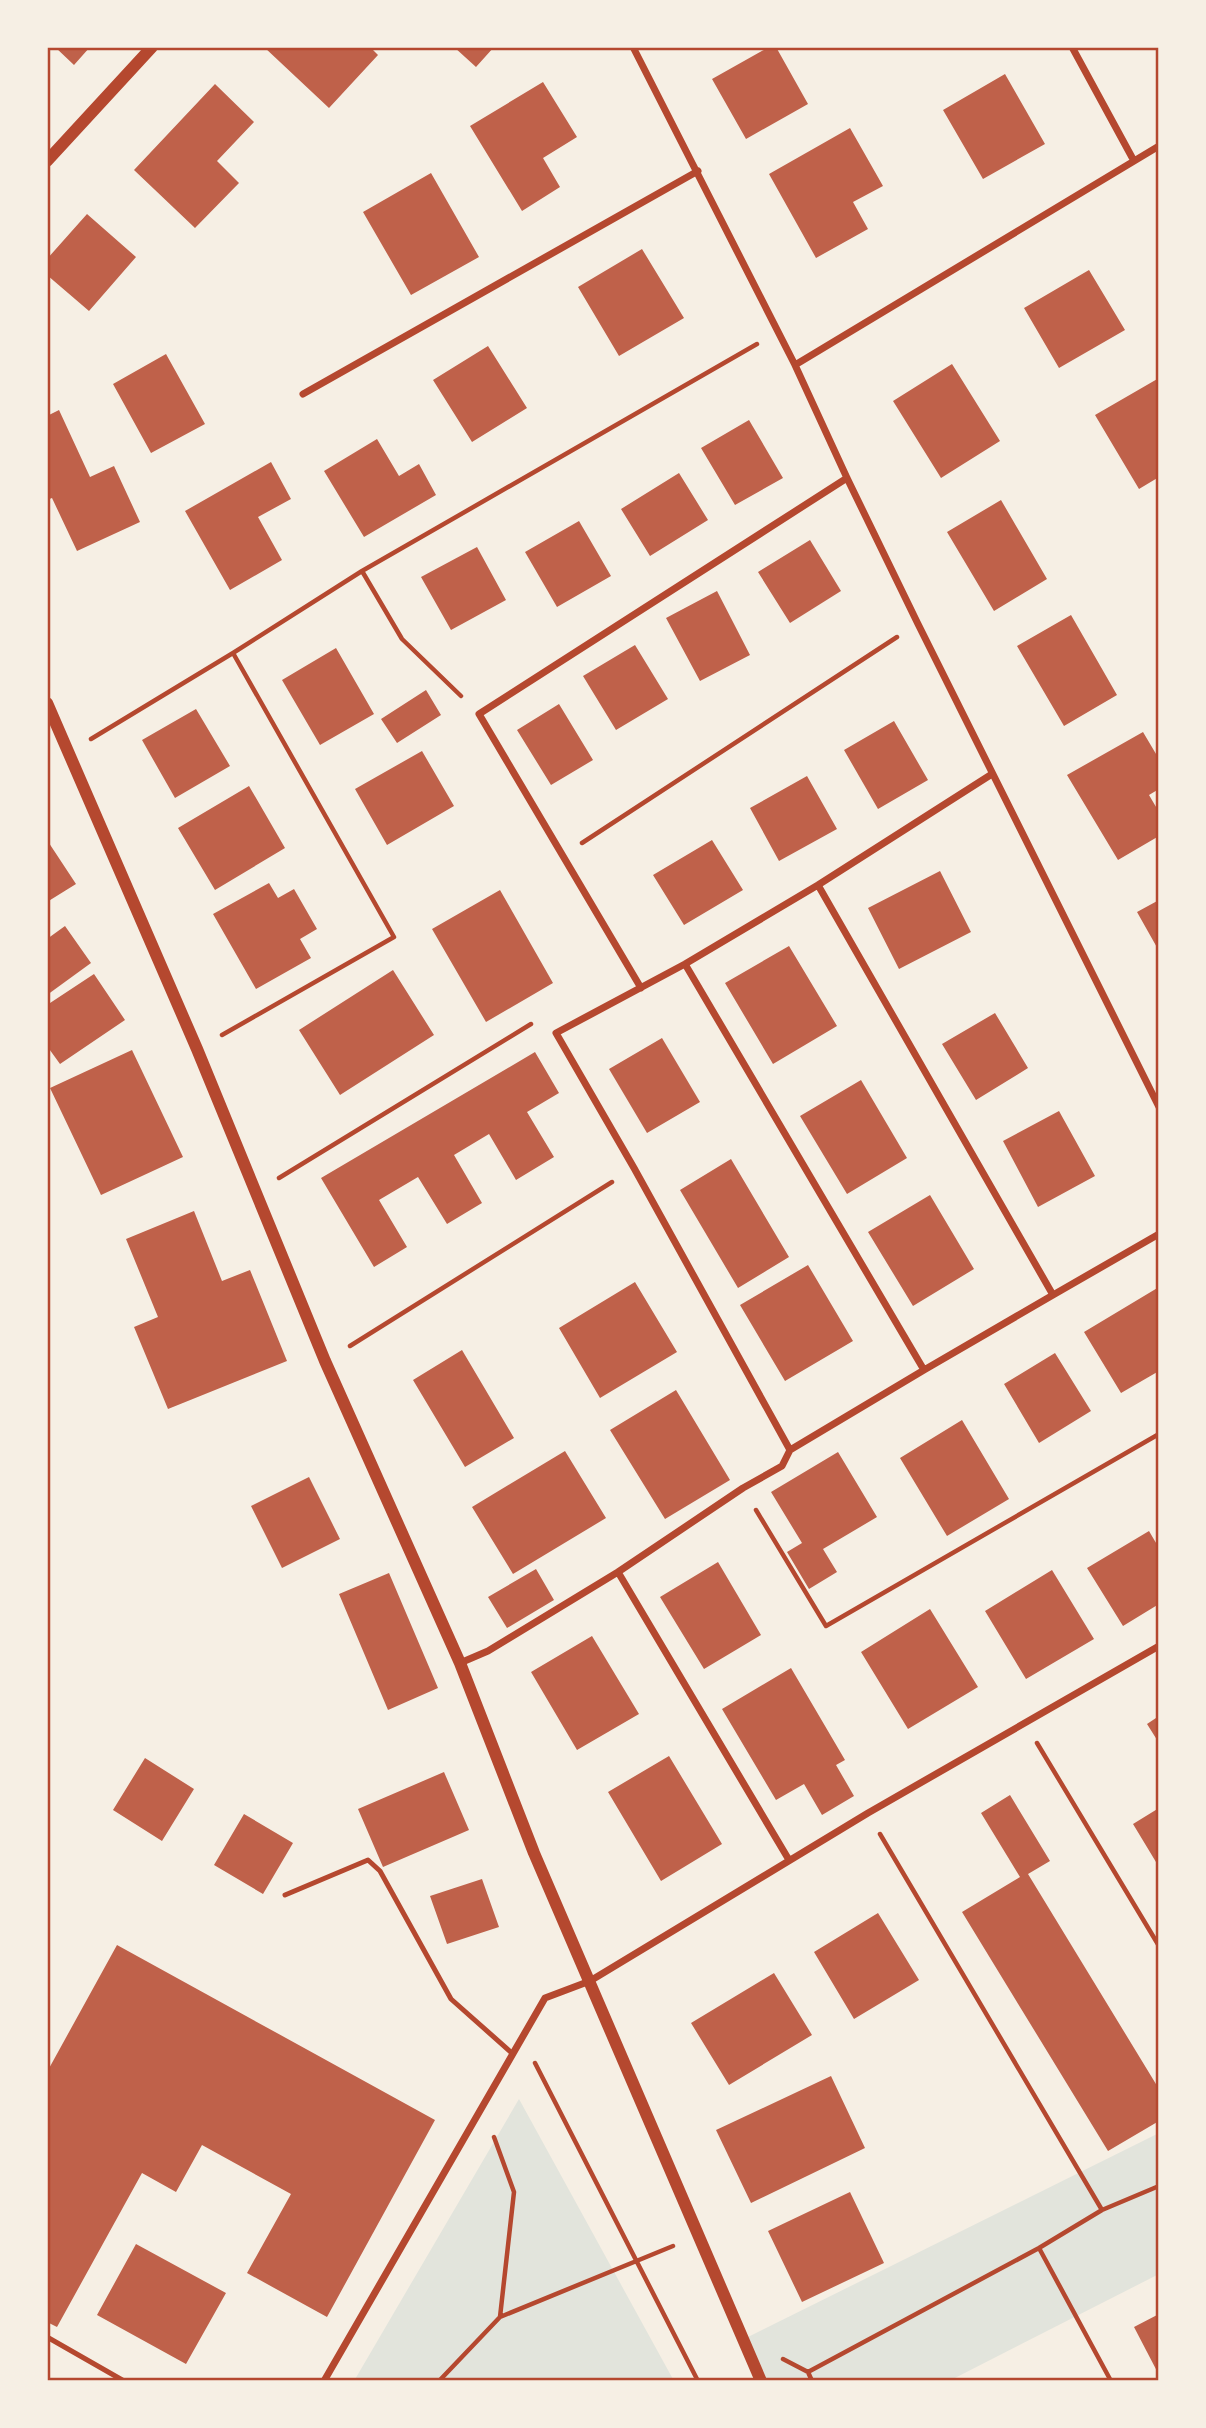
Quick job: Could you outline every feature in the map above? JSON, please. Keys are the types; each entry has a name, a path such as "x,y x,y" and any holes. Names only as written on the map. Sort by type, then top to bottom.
{"street":[{"path":"47,161 152,47"},
{"path":"633,47 796,365 918,624 1159,1107"},
{"path":"1072,47 1134,161"},
{"path":"796,365 1159,146"},
{"path":"303,394 698,171"},
{"path":"641,988 479,714 847,478"},
{"path":"47,703 197,1049 325,1361 460,1663 534,1853 761,2381"},
{"path":"790,1450 556,1033 685,964 818,885 992,774"},
{"path":"818,885 1053,1295"},
{"path":"685,964 924,1370"},
{"path":"460,1663 488,1651 618,1572 743,1488 782,1466 790,1450 1159,1234"},
{"path":"618,1572 789,1860"},
{"path":"324,2381 545,1997 590,1981 868,1813 1159,1646"}],"lane":[{"path":"285,1895 368,1860 380,1871 451,1999 513,2054"},
{"path":"47,2337 124,2381"}],"path":[{"path":"69,752 362,571 779,331"},
{"path":"362,571 402,639 479,714"},
{"path":"563,856 918,624"},
{"path":"197,1049 394,937 233,653"},
{"path":"256,1193 544,1016 556,1033"},
{"path":"325,1361 634,1168"},
{"path":"743,1488 826,1626 1159,1434"},
{"path":"1025,1722 1159,1946"},
{"path":"868,1813 1102,2210"},
{"path":"522,2037 698,2381"},
{"path":"482,2107 514,2192 500,2317"},
{"path":"808,2372 1039,2248 1102,2210 1159,2186"},
{"path":"439,2381 500,2317 699,2234"},
{"path":"1039,2248 1111,2381"}],"shaded area":[{"path":"519,2099 674,2381 354,2381"},
{"path":"1159,2133 1159,2274 949,2381 761,2381 744,2339"}],"building":[{"path":"55,47 90,47 74,65"},
{"path":"264,47 370,47 378,55 329,108"},
{"path":"454,47 494,47 476,67"},
{"path":"769,47 776,47 808,104 746,139 712,79"},
{"path":"1005,74 1045,144 983,179 943,110"},
{"path":"543,82 577,137 543,158 560,187 522,211 470,126"},
{"path":"215,84 254,122 217,161 239,183 195,228 134,170"},
{"path":"850,128 883,186 853,202 868,229 816,258 769,174"},
{"path":"431,173 479,257 411,295 363,212"},
{"path":"87,214 136,257 89,311 47,275 47,259"},
{"path":"642,249 684,318 619,356 578,287"},
{"path":"1089,270 1125,330 1059,368 1024,308"},
{"path":"488,346 527,408 472,442 433,380"},
{"path":"166,354 205,424 151,453 113,384"},
{"path":"952,364 1000,441 941,478 893,401"},
{"path":"1159,378 1159,477 1139,489 1095,415"},
{"path":"59,410 90,477 114,466 140,522 77,551 52,498 47,500 47,416"},
{"path":"749,420 783,478 735,505 701,448"},
{"path":"377,439 399,476 419,464 436,495 364,537 324,471"},
{"path":"271,462 291,499 258,517 282,560 230,590 185,511"},
{"path":"679,473 708,520 650,556 621,509"},
{"path":"1001,500 1047,579 994,611 947,532"},
{"path":"579,521 611,576 557,607 525,552"},
{"path":"810,540 841,591 790,623 758,572"},
{"path":"477,547 506,600 451,630 421,577"},
{"path":"717,591 750,655 700,681 666,618"},
{"path":"1071,615 1117,695 1064,726 1017,646"},
{"path":"635,645 668,699 616,730 583,676"},
{"path":"336,648 374,714 320,745 282,680"},
{"path":"426,690 441,715 397,743 381,719"},
{"path":"559,704 593,760 551,785 517,730"},
{"path":"196,709 230,766 175,798 142,740"},
{"path":"894,721 928,780 878,809 844,750"},
{"path":"1143,732 1159,759 1159,789 1149,795 1159,812 1159,836 1118,860 1067,775"},
{"path":"422,751 454,806 387,845 355,789"},
{"path":"807,776 837,829 779,861 750,808"},
{"path":"249,786 285,848 215,890 178,828"},
{"path":"47,840 76,884 47,902"},
{"path":"712,840 743,890 684,925 653,875"},
{"path":"940,871 971,932 899,969 868,908"},
{"path":"269,883 278,898 294,889 317,929 300,939 311,958 256,989 213,914"},
{"path":"500,890 553,983 486,1022 432,929"},
{"path":"1159,900 1159,951 1137,912"},
{"path":"65,926 91,963 47,995 47,939"},
{"path":"789,946 837,1026 773,1064 725,983"},
{"path":"393,970 434,1035 340,1095 299,1030"},
{"path":"94,974 125,1020 60,1064 47,1046 47,1005"},
{"path":"995,1013 1028,1068 976,1100 942,1044"},
{"path":"662,1038 700,1102 647,1133 609,1069"},
{"path":"132,1050 183,1157 101,1195 50,1088"},
{"path":"535,1052 559,1093 527,1112 554,1157 516,1180 489,1134 454,1155 482,1203 447,1224 418,1177 379,1200 407,1247 374,1267 321,1178"},
{"path":"861,1080 907,1158 847,1194 800,1116"},
{"path":"1059,1111 1095,1176 1038,1207 1003,1141"},
{"path":"731,1159 789,1257 738,1288 680,1190"},
{"path":"930,1195 974,1269 913,1306 868,1232"},
{"path":"194,1211 222,1281 250,1270 287,1361 168,1409 134,1327 158,1317 126,1239"},
{"path":"808,1265 853,1341 785,1381 740,1305"},
{"path":"635,1282 677,1352 600,1398 559,1328"},
{"path":"1159,1287 1159,1371 1121,1393 1084,1332"},
{"path":"462,1350 514,1438 465,1467 413,1380"},
{"path":"1055,1353 1091,1411 1039,1443 1004,1384"},
{"path":"676,1390 730,1480 665,1519 610,1430"},
{"path":"962,1420 1009,1499 947,1536 900,1458"},
{"path":"565,1451 606,1518 513,1574 472,1507"},
{"path":"838,1452 877,1517 823,1549 837,1572 809,1589 787,1552 802,1543 771,1492"},
{"path":"309,1477 340,1539 282,1568 251,1506"},
{"path":"1149,1531 1159,1548 1159,1604 1123,1626 1087,1568"},
{"path":"718,1562 761,1635 704,1669 660,1597"},
{"path":"536,1569 554,1600 507,1628 488,1597"},
{"path":"1052,1570 1094,1639 1026,1679 985,1611"},
{"path":"389,1573 438,1688 388,1710 339,1594"},
{"path":"930,1609 978,1687 908,1729 861,1652"},
{"path":"592,1636 639,1714 577,1750 531,1672"},
{"path":"791,1668 845,1760 836,1765 854,1796 822,1815 804,1784 776,1800 722,1709"},
{"path":"1159,1716 1159,1743 1147,1724"},
{"path":"669,1756 722,1844 661,1881 608,1792"},
{"path":"145,1758 194,1789 162,1841 113,1810"},
{"path":"444,1772 469,1830 383,1867 358,1809"},
{"path":"1010,1795 1050,1861 1028,1874 1159,2089 1159,2121 1108,2151 962,1912 1020,1877 981,1813"},
{"path":"1159,1808 1159,1867 1133,1824"},
{"path":"244,1814 293,1843 263,1894 214,1865"},
{"path":"482,1879 499,1927 447,1944 430,1896"},
{"path":"878,1913 919,1980 854,2019 814,1952"},
{"path":"117,1945 435,2120 327,2317 247,2273 291,2194 202,2145 176,2192 142,2173 57,2327 47,2322 47,2072"},
{"path":"774,1973 812,2035 729,2085 691,2023"},
{"path":"831,2076 865,2148 751,2203 716,2130"},
{"path":"850,2192 884,2263 802,2302 768,2231"},
{"path":"136,2244 226,2293 186,2364 97,2315"},
{"path":"1159,2314 1159,2375 1134,2327"}]}
